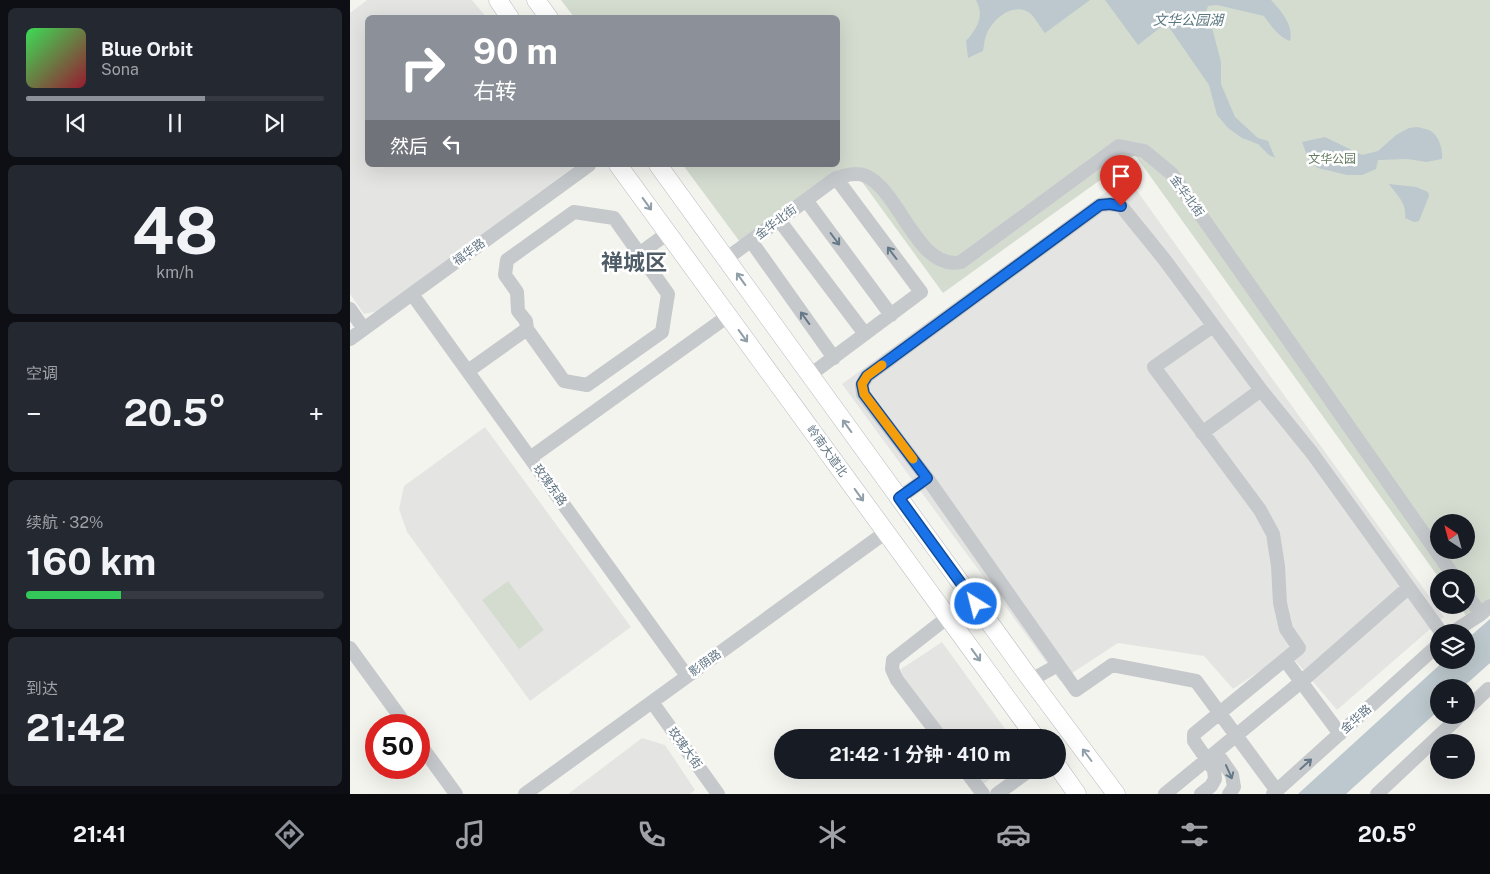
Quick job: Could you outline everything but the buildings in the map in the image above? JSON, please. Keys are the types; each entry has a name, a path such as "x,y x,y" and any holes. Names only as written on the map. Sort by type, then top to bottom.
{"main road":[{"path":"498,0 508,15"},
{"path":"536,0 547,15"},
{"name":"岭南大道北","path":"619,167 1029,729"},
{"path":"659,167 1031,680 1116,794"},
{"path":"1066,778 1077,794"}],"street":[{"name":"金华北街","path":"726,259 836,178 848,174 859,174 867,176 883,190 926,249 935,257 952,264 961,262 1119,146 1144,151 1172,174 1449,569"},
{"name":"福华路","path":"350,339 586,167"},
{"path":"810,375 921,292 836,178"},
{"path":"806,200 891,315"},
{"path":"1275,792 1196,681 1112,665 1076,690 927,478 864,394 862,384 867,376 1100,205 1121,206 1164,260 1261,390 1312,452 1435,624"},
{"path":"574,212 614,218 668,294 662,332 587,385 564,381 527,330 526,321 518,311 518,292 505,275 507,260 574,212"},
{"path":"779,220 864,334"},
{"path":"639,254 668,233"},
{"path":"751,241 834,358"},
{"name":"玫瑰东路","path":"412,294 687,676"},
{"path":"350,309 364,329"},
{"path":"530,458 728,316"},
{"path":"1213,326 1154,367 1260,510 1273,534 1278,566 1280,603 1286,628 1299,648 1194,734 1194,741 1211,756 1225,763 1232,775 1234,787 1229,794"},
{"path":"468,371 527,330"},
{"path":"1202,433 1261,390"},
{"path":"899,498 927,478"},
{"name":"影荫路","path":"525,794 886,532"},
{"path":"1165,794 1301,682 1408,588"},
{"path":"1465,624 1485,610 1475,602"},
{"path":"934,729 898,680 892,669 892,660 948,617"},
{"path":"350,648 398,714"},
{"name":"金华路","path":"1275,792 1430,652"},
{"path":"1285,660 1340,734"},
{"path":"1031,680 1058,665"},
{"path":"1475,701 1488,689"},
{"name":"玫瑰大街","path":"652,702 718,794"},
{"path":"1377,794 1451,724"},
{"path":"1201,794 1216,779 1211,756"},
{"path":"430,758 456,794"},
{"path":"972,779 984,794"},
{"path":"997,794 1018,779"}],"shaded area":[{"path":"367,0 472,0 484,15 365,15 365,167 573,167 378,311 364,314 350,294 350,13"},
{"path":"1127,177 1430,598 1430,614 1442,614 1444,617 1436,624 1430,624 1430,629 1337,710 1288,652 1233,689 1204,656 1118,643 1060,681 842,384"},
{"path":"485,427 631,627 530,701 407,532 399,509 404,486"},
{"path":"942,642 1005,729 939,729 905,684 901,669"},
{"path":"642,738 665,745 695,790 690,794 568,794"},
{"path":"976,779 990,779 981,786"}],"green space":[{"name":"文华公园","path":"561,0 1490,0 1490,599 1475,613 1475,569 1433,569 1135,155 943,293 852,168 740,242 684,167 840,167 840,15 572,15"},
{"path":"508,581 544,630 519,649 482,600"},
{"name":"文华公园","path":"1465,614 1474,614 1469,619"}],"water":[{"path":"976,0 1090,0 1045,33 1035,18 1024,10 1018,9 1004,14 998,18 989,30 984,42 983,51 968,58 966,41 979,22 980,17 979,6"},
{"name":"文华公园湖","path":"1105,0 1271,0 1288,24 1291,35 1290,41 1279,34 1264,16 1217,5 1208,6 1206,12 1210,20 1221,62 1221,84 1235,117 1258,138 1268,141 1275,158 1258,144 1242,138 1228,128 1217,115 1209,85 1166,23 1138,45"},
{"path":"1417,127 1429,130 1435,135 1441,147 1442,159 1426,162 1408,159 1378,160 1376,169 1362,175 1347,175 1318,168 1309,161 1302,142 1325,137 1362,155 1378,151 1396,135 1409,128"},
{"path":"1389,184 1416,187 1428,192 1429,196 1419,221 1414,222 1405,218 1403,204"},
{"path":"1490,619 1490,663 1472,679 1430,679 1430,718 1346,794 1298,794 1435,669 1475,669 1475,632"}],"slow traffic":[{"path":"882,365 867,376 862,384 864,394 913,459"}],"district":[{"name":"禅城区","path":"634,262"}],"route":[{"path":"976,604 899,498 927,478 864,394 862,384 867,376 1100,205 1121,206"}]}
